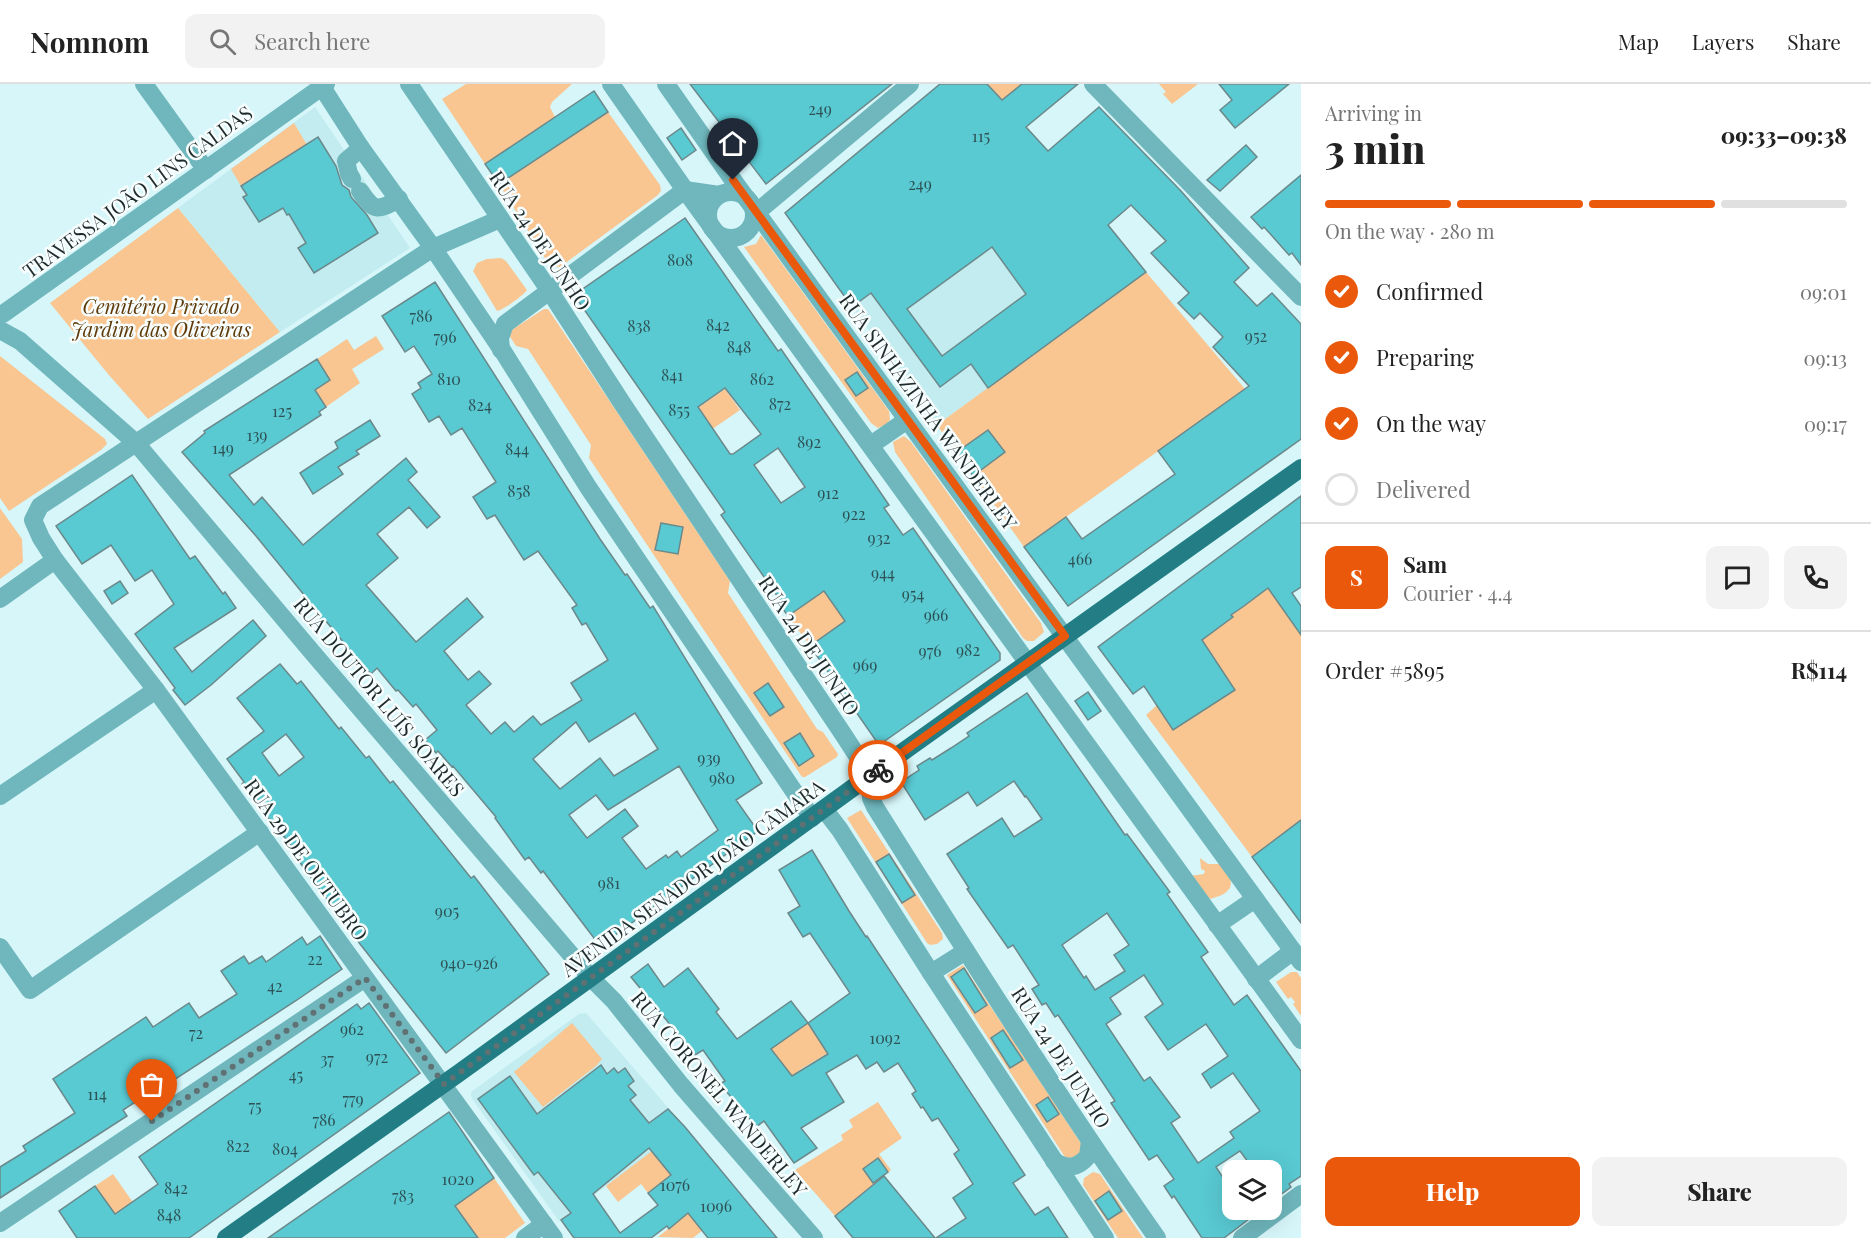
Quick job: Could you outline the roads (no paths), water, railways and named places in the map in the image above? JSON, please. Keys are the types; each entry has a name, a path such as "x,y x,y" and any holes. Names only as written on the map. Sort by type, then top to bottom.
{"main road":[{"name":"AVENIDA SENADOR JOÃO CÂMARA","path":"226,1238 1301,468"}],"street":[{"path":"144,84 206,170"},
{"name":"RUA 24 DE JUNHO","path":"409,84 549,290 628,413 870,776 871,798 875,807 1090,1141 1157,1238"},
{"path":"611,84 724,245 1301,1040"},
{"name":"RUA SINHAZINHA WANDERLEY","path":"666,84 1297,957"},
{"path":"753,207 909,84"},
{"path":"1093,84 1301,297"},
{"path":"322,85 361,148 433,248 501,350 588,487 818,814 840,830 931,974 1105,1238"},
{"name":"TRAVESSA JOÃO LINS CALDAS","path":"1,318 322,85"},
{"path":"361,148 346,161 348,174 368,204 375,208 383,208 399,199"},
{"path":"501,350 500,338 505,324 685,190 719,195"},
{"path":"737,193 753,207 752,224 739,237 727,238 712,228 708,210 719,195 737,193"},
{"path":"136,443 433,248 500,219"},
{"name":"RUA DOUTOR LUÍS SOARES","path":"1,318 20,341 136,443 591,978"},
{"path":"871,445 907,420"},
{"name":"RUA 29 DE OUTUBRO","path":"136,443 40,506 33,520 41,538 55,560 156,690 549,1231"},
{"path":"0,599 55,560"},
{"path":"0,796 156,690"},
{"path":"0,947 30,990 260,832"},
{"path":"1217,925 1255,899"},
{"path":"931,974 966,951"},
{"path":"1256,979 1297,957"},
{"path":"9,1238 0,1225 365,978"},
{"name":"RUA CORONEL WANDERLEY","path":"591,978 614,1001 681,1085 814,1238"},
{"path":"1054,1161 1068,1168 1076,1166 1088,1156 1090,1141"},
{"path":"1076,1193 1077,1180 1085,1170 1098,1167 1110,1171"},
{"path":"1242,1238 1301,1194"},
{"path":"525,1238 549,1231"}],"park label":[{"name":"Cemitério Privado Jardim das Oliveiras","path":"161,316"}]}
